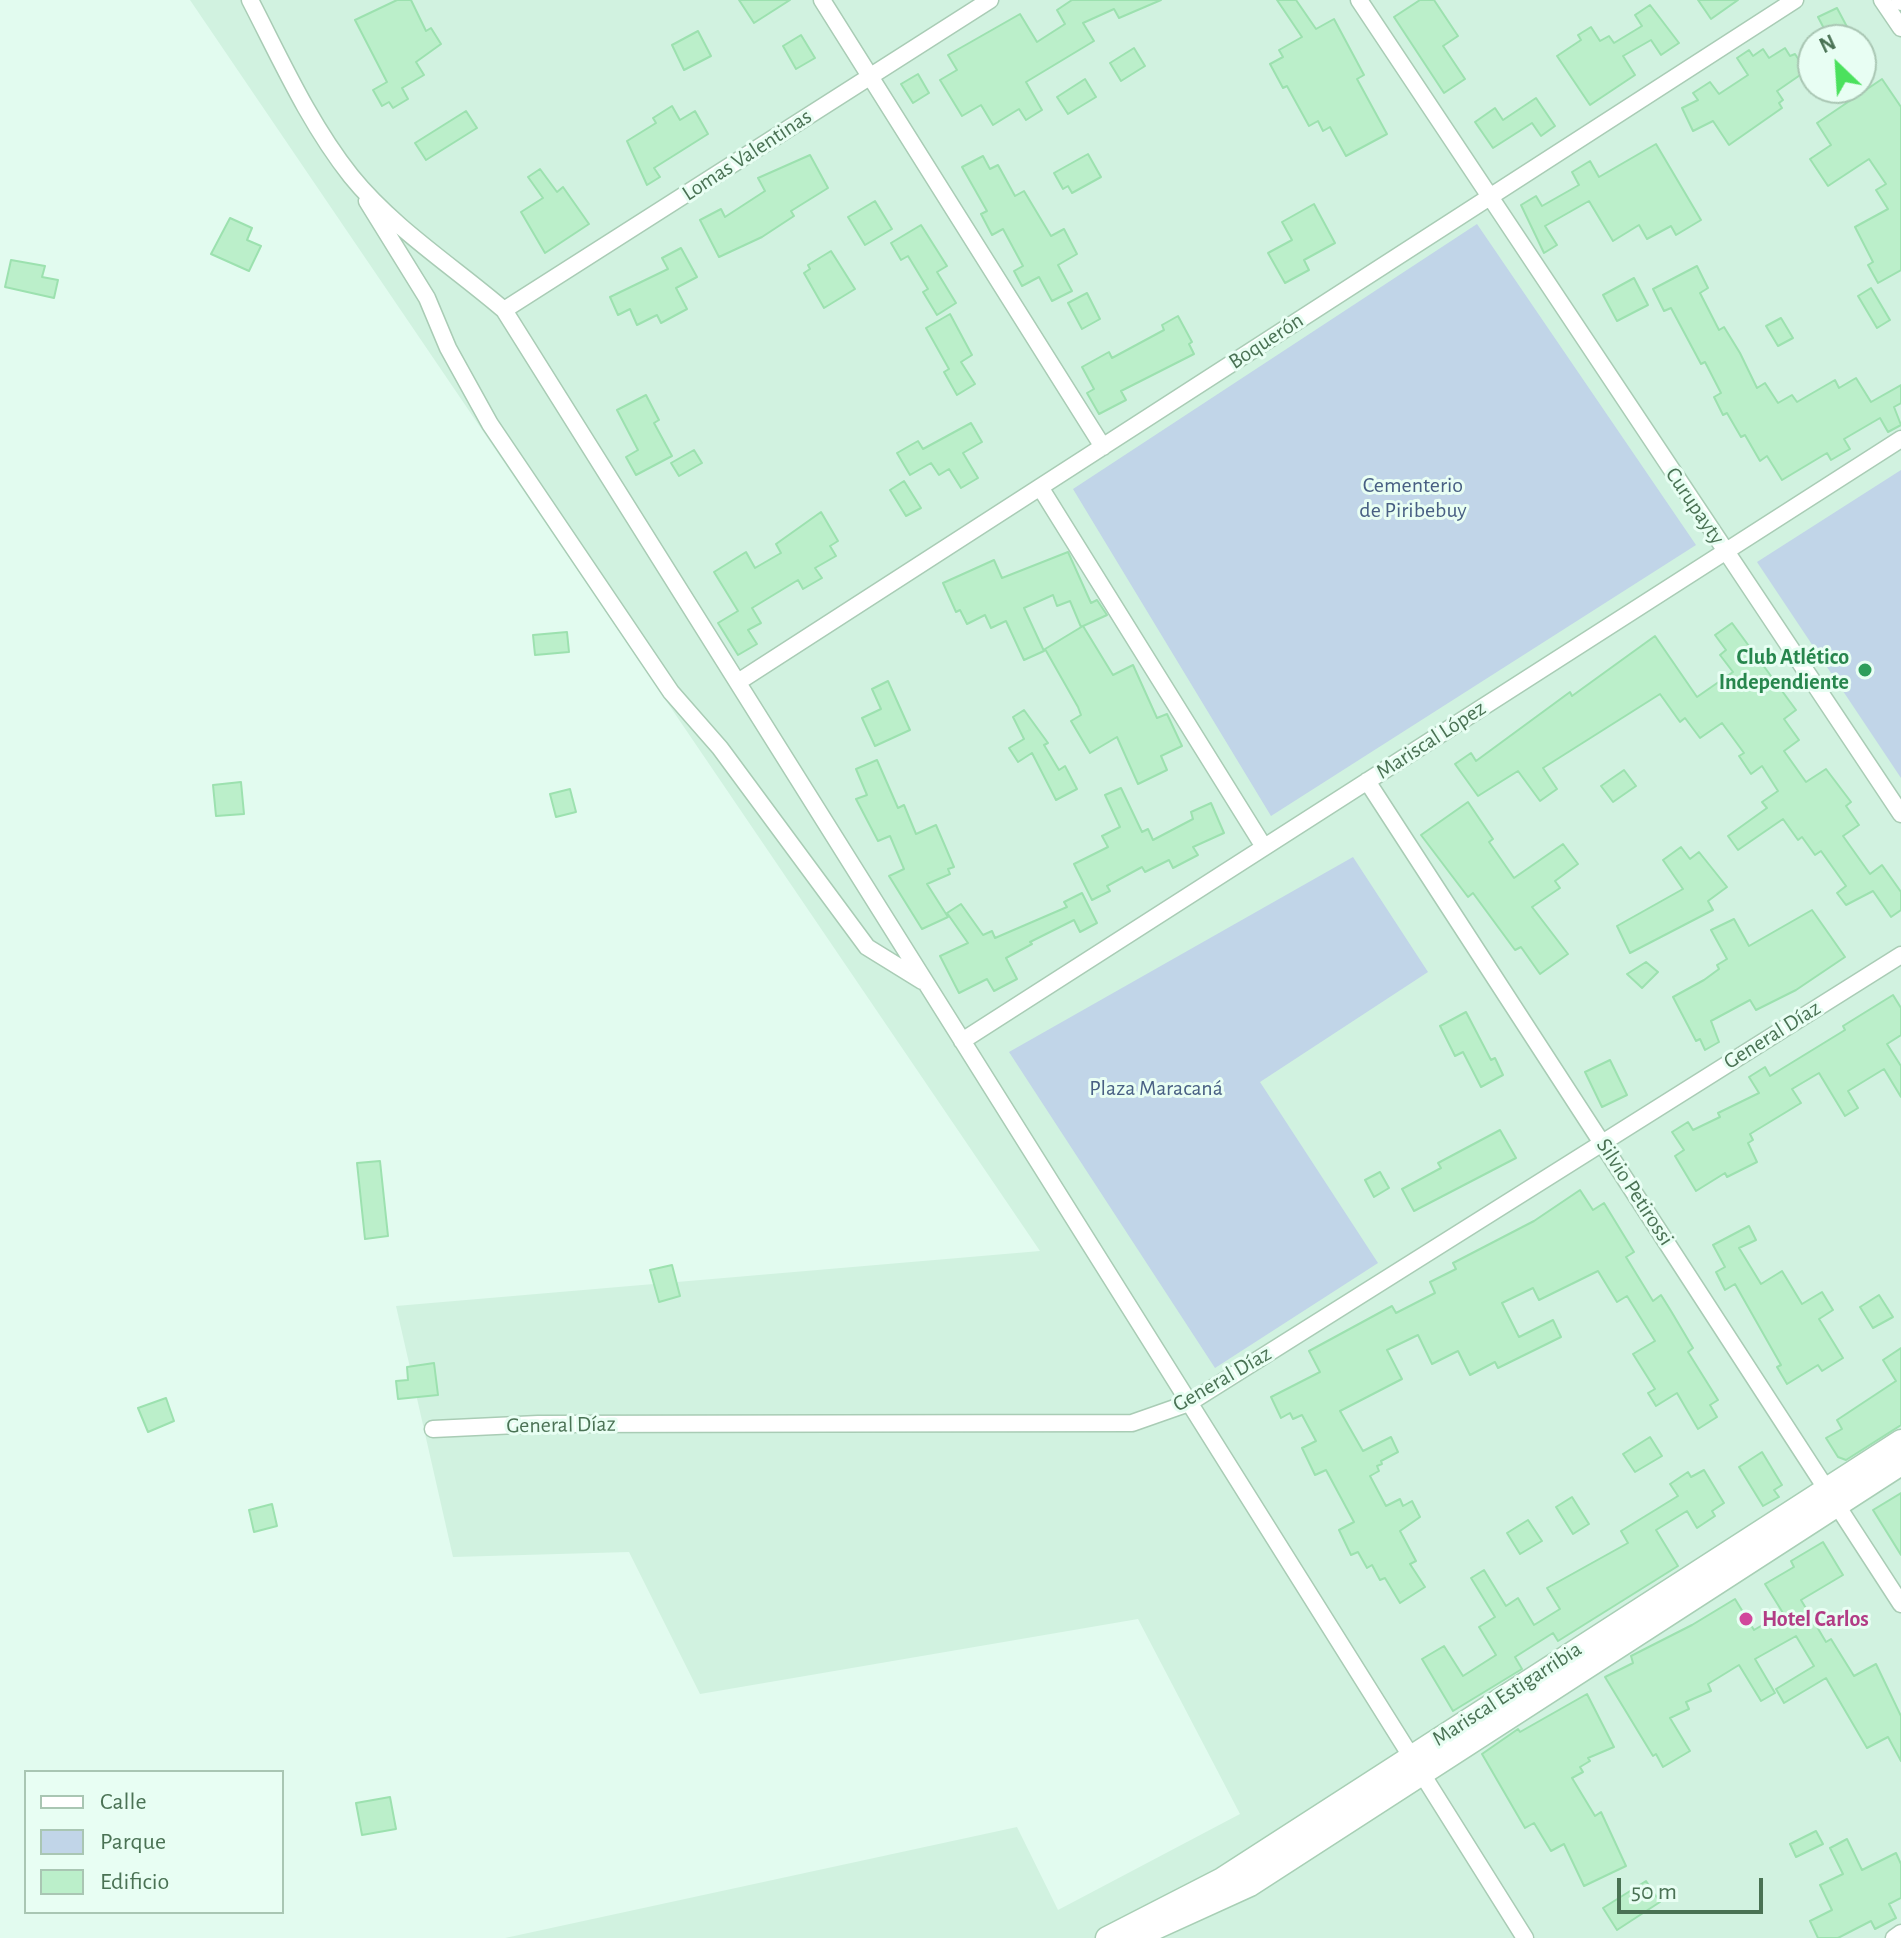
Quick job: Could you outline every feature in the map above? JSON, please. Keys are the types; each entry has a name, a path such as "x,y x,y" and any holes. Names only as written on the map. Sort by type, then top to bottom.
{"street":[{"path":"250,0 306,107 427,298 448,348 490,424 671,692 720,748 867,947 926,984"},
{"path":"822,0 1103,447"},
{"name":"Lomas Valentinas","path":"504,310 990,0"},
{"name":"Curupayty","path":"1359,0 1901,814"},
{"name":"Boquerón","path":"738,682 1795,0"},
{"path":"1882,0 1901,28"},
{"path":"352,176 398,224 504,310 1525,1938"},
{"name":"Mariscal López","path":"962,1041 1901,439"},
{"path":"1040,487 1264,847"},
{"name":"Silvio Petirossi","path":"1367,781 1901,1604"},
{"name":"General Díaz","path":"433,1429 538,1424 1132,1423 1189,1403 1901,955"},
{"name":"Mariscal Estigarribia","path":"1107,1938 1222,1879 1411,1755 1832,1496 1901,1441"},
{"path":"1133,1938 1250,1885 1424,1775 1832,1496 1901,1464"},
{"path":"1894,1938 1901,1933"}],"shaded area":[{"path":"190,0 1901,0 1901,1938 505,1938 1017,1827 1058,1910 1240,1814 1138,1619 700,1694 629,1552 453,1557 396,1306 1040,1251"}],"green space":[{"name":"Cementerio de Piribebuy","path":"1477,224 1696,545 1271,816 1073,489"},
{"name":"Club Atlético Independiente","path":"1901,470 1901,778 1757,562"},
{"name":"Plaza Maracaná","path":"1353,857 1428,972 1260,1082 1378,1263 1215,1368 1009,1052"}],"building":[{"path":"397,0 411,0 426,31 431,28 441,44 416,62 424,75 402,88 408,99 393,108 389,102 382,106 373,90 387,82 355,20"},
{"path":"739,0 790,0 754,23"},
{"path":"1072,0 1161,0 1119,18 1114,9 1083,23 1094,41 1026,82 1042,110 1026,120 1019,109 993,125 981,105 962,116 940,80 957,70 948,55 1020,14 1037,42 1065,24 1057,10"},
{"path":"1277,0 1296,0 1316,29 1334,19 1364,75 1357,79 1387,134 1346,156 1330,127 1323,131 1318,121 1309,126 1287,86 1283,88 1270,64 1283,57 1279,50 1302,37"},
{"path":"1420,0 1434,0 1458,36 1443,46 1465,79 1444,93 1394,17"},
{"path":"1698,0 1738,0 1711,19"},
{"path":"1650,5 1679,43 1661,55 1651,40 1623,56 1635,75 1590,105 1557,56 1581,40 1578,35 1591,27 1600,41 1609,36 1614,43 1642,26 1635,15"},
{"path":"1837,8 1846,24 1822,24 1818,17"},
{"path":"698,31 711,56 684,70 672,45"},
{"path":"801,35 815,58 796,69 783,46"},
{"path":"1134,48 1145,66 1121,81 1110,63"},
{"path":"1785,48 1790,56 1795,54 1797,57 1797,77 1777,91 1783,100 1779,103 1782,108 1729,145 1713,121 1693,131 1682,108 1698,100 1693,93 1710,82 1719,94 1748,75 1737,58 1749,50 1753,56 1763,49 1769,58"},
{"path":"918,74 929,93 913,103 901,84"},
{"path":"1085,79 1096,97 1068,114 1057,97"},
{"path":"1882,79 1901,107 1901,270 1878,283 1868,265 1873,262 1855,227 1888,209 1876,190 1886,184 1869,159 1828,186 1810,159 1831,145 1817,123 1845,104 1877,104 1877,82"},
{"path":"1536,98 1555,126 1541,136 1532,123 1493,148 1475,122 1495,108 1503,120"},
{"path":"672,106 680,120 695,111 708,134 654,168 660,177 647,185 627,141 656,123 653,118"},
{"path":"466,111 477,128 426,160 415,143"},
{"path":"1656,144 1701,220 1676,235 1671,226 1647,239 1639,225 1613,241 1589,201 1545,226 1557,245 1544,253 1521,205 1536,196 1542,206 1579,185 1572,172 1590,161 1599,177"},
{"path":"1088,154 1101,177 1072,193 1068,186 1063,189 1054,173"},
{"path":"810,155 828,188 791,211 794,216 762,237 719,257 700,220 721,209 725,217 765,191 758,178"},
{"path":"983,156 990,169 998,165 1015,196 1024,191 1051,236 1064,229 1077,254 1058,265 1072,291 1052,301 1039,277 1022,286 1014,271 1023,266 1003,229 992,235 981,214 987,211 962,167"},
{"path":"540,169 557,192 563,187 589,224 545,253 521,212 543,198 528,177"},
{"path":"875,201 892,229 865,245 848,217"},
{"path":"1314,204 1335,243 1304,260 1309,270 1285,283 1268,253 1292,240 1282,222"},
{"path":"230,218 252,228 247,240 261,246 249,271 211,254"},
{"path":"921,225 947,266 937,272 956,303 937,315 923,292 928,289 908,256 901,260 891,243"},
{"path":"681,248 697,277 676,288 687,309 661,323 657,315 637,325 630,309 618,315 610,297 668,269 662,258"},
{"path":"831,251 855,289 824,308 804,273 810,269 808,265"},
{"path":"11,260 45,266 42,277 58,280 54,298 5,287"},
{"path":"1697,266 1708,288 1700,293 1719,330 1724,327 1740,353 1757,388 1765,383 1778,403 1792,395 1797,402 1835,380 1839,388 1856,378 1871,402 1901,385 1901,403 1894,407 1901,425 1888,432 1880,418 1844,439 1850,449 1831,460 1827,453 1782,480 1767,456 1760,461 1745,435 1741,437 1727,413 1723,415 1714,397 1721,393 1705,362 1701,364 1671,308 1664,311 1653,289"},
{"path":"1634,278 1648,305 1617,321 1603,295"},
{"path":"1871,288 1890,320 1877,328 1858,296"},
{"path":"1087,293 1100,319 1082,329 1068,303"},
{"path":"950,314 972,355 961,362 975,384 957,395 944,372 949,369 926,328"},
{"path":"1178,316 1192,342 1189,344 1194,354 1121,391 1126,400 1099,414 1087,393 1094,389 1082,367 1109,352 1112,358 1164,330 1162,325"},
{"path":"1781,318 1793,338 1778,346 1766,326"},
{"path":"646,395 659,420 654,423 672,456 636,475 626,457 638,450 617,410"},
{"path":"971,423 982,442 963,453 978,478 961,488 949,469 939,475 931,463 910,475 897,453 918,441 923,449"},
{"path":"694,450 702,463 679,476 671,463"},
{"path":"904,481 921,508 906,516 890,490"},
{"path":"821,512 838,541 830,546 836,556 815,568 822,578 803,589 798,580 752,608 761,623 748,630 757,644 738,655 718,623 738,611 714,572 746,552 755,568 781,553 776,544"},
{"path":"1068,552 1091,603 1097,600 1107,615 1081,627 1070,601 1057,606 1053,595 1024,608 1044,651 1024,660 1006,621 991,628 985,615 967,624 960,610 956,612 943,583 994,560 1002,578"},
{"path":"1732,623 1796,710 1784,719 1799,740 1784,751 1806,782 1826,769 1851,802 1846,806 1859,825 1843,836 1870,874 1882,865 1901,892 1901,910 1891,917 1873,891 1846,905 1837,893 1846,886 1821,851 1815,855 1802,837 1798,840 1783,819 1738,850 1728,836 1767,808 1762,802 1778,791 1762,766 1751,774 1739,756 1744,753 1722,723 1700,738 1685,718 1680,722 1660,694 1543,768 1557,789 1540,801 1518,771 1478,796 1455,764 1471,753 1476,761 1570,692 1572,696 1655,636 1697,697 1733,672 1720,655 1726,650 1715,635"},
{"path":"1083,626 1113,675 1133,665 1157,718 1167,714 1182,746 1161,756 1167,770 1138,784 1117,737 1090,753 1071,721 1081,715 1078,707 1045,649"},
{"path":"567,632 569,652 535,655 533,635"},
{"path":"888,681 910,730 875,746 862,718 881,709 872,689"},
{"path":"1024,710 1048,743 1044,745 1059,770 1065,766 1077,789 1056,800 1032,753 1018,762 1009,748 1024,739 1013,717"},
{"path":"877,760 898,808 904,805 916,834 936,825 954,867 948,869 950,874 927,884 948,917 922,929 889,876 904,869 890,836 878,841 856,799 867,795 856,769"},
{"path":"1624,770 1636,786 1613,802 1601,786"},
{"path":"241,782 244,814 216,816 213,785"},
{"path":"1121,788 1142,832 1148,829 1153,840 1193,819 1191,812 1211,803 1224,833 1193,847 1198,855 1173,868 1169,860 1145,872 1142,867 1107,886 1110,891 1092,900 1074,864 1108,847 1102,836 1120,827 1105,795"},
{"path":"570,789 576,812 556,817 550,794"},
{"path":"1468,802 1493,839 1489,842 1514,878 1563,844 1578,864 1555,881 1560,888 1532,907 1568,954 1540,974 1521,947 1515,950 1473,893 1468,897 1421,835"},
{"path":"1681,847 1690,859 1699,852 1727,887 1708,901 1713,910 1630,953 1617,926 1683,889 1663,860"},
{"path":"1082,893 1097,923 1080,932 1074,920 1030,942 1032,944 1006,958 1017,979 994,991 987,979 959,993 940,956 968,943 947,913 961,904 983,935 992,931 995,938 1067,907 1064,902"},
{"path":"1812,910 1845,957 1796,990 1756,1010 1750,1000 1711,1021 1719,1042 1705,1050 1700,1039 1696,1041 1673,997 1704,980 1727,959 1711,930 1734,919 1749,946"},
{"path":"1646,962 1658,972 1642,988 1627,974"},
{"path":"1893,995 1901,1008 1901,1035 1887,1044 1901,1066 1901,1097 1884,1069 1848,1091 1858,1108 1845,1116 1819,1073 1792,1089 1801,1103 1750,1134 1753,1140 1748,1143 1757,1162 1727,1177 1725,1173 1696,1191 1675,1156 1684,1150 1672,1132 1688,1122 1693,1130 1720,1117 1718,1113 1759,1093 1749,1077 1765,1067 1770,1076 1845,1030 1843,1026"},
{"path":"1466,1012 1491,1060 1495,1058 1503,1075 1481,1087 1463,1052 1455,1056 1440,1026"},
{"path":"1610,1060 1627,1095 1602,1107 1585,1072"},
{"path":"1500,1130 1516,1158 1414,1211 1402,1189 1441,1168 1438,1163"},
{"path":"380,1161 388,1236 365,1239 357,1163"},
{"path":"1380,1172 1389,1188 1374,1197 1365,1180"},
{"path":"1580,1190 1593,1210 1604,1203 1634,1252 1626,1257 1653,1301 1661,1295 1671,1311 1693,1348 1688,1352 1718,1400 1710,1405 1717,1417 1698,1429 1677,1393 1656,1406 1648,1393 1655,1389 1633,1354 1655,1341 1627,1296 1617,1302 1598,1271 1539,1300 1533,1288 1502,1303 1519,1337 1553,1320 1561,1337 1498,1368 1495,1362 1470,1375 1458,1351 1432,1364 1418,1335 1387,1350 1402,1379 1340,1411 1363,1451 1391,1437 1398,1452 1381,1461 1382,1464 1377,1466 1379,1471 1370,1476 1386,1506 1400,1499 1403,1506 1412,1501 1420,1517 1400,1531 1416,1561 1410,1564 1425,1587 1400,1603 1385,1578 1380,1580 1372,1565 1367,1568 1358,1552 1351,1555 1339,1530 1354,1522 1326,1470 1315,1475 1302,1448 1316,1441 1302,1415 1293,1419 1290,1413 1281,1418 1271,1397 1320,1372 1309,1351 1392,1306 1396,1313 1435,1293 1430,1282 1456,1269 1453,1263 1534,1221"},
{"path":"1749,1226 1756,1240 1739,1248 1761,1284 1782,1271 1802,1304 1822,1292 1833,1310 1819,1319 1843,1358 1822,1371 1818,1365 1787,1384 1777,1367 1781,1365 1735,1284 1725,1290 1716,1272 1725,1267 1713,1245"},
{"path":"672,1265 680,1296 659,1302 650,1270"},
{"path":"1879,1295 1893,1317 1873,1328 1860,1307"},
{"path":"1901,1348 1901,1425 1846,1460 1838,1457 1826,1438 1842,1429 1837,1420 1896,1381 1883,1360"},
{"path":"434,1363 438,1395 398,1399 396,1381 408,1380 407,1367"},
{"path":"166,1398 174,1421 148,1432 138,1408"},
{"path":"1650,1437 1662,1456 1635,1472 1623,1454"},
{"path":"1762,1452 1782,1485 1774,1490 1779,1497 1763,1506 1739,1467"},
{"path":"1704,1470 1724,1503 1712,1511 1715,1516 1697,1528 1687,1511 1656,1530 1678,1566 1558,1641 1553,1633 1515,1657 1522,1669 1453,1711 1422,1659 1444,1646 1463,1676 1496,1655 1479,1627 1495,1617 1471,1578 1484,1570 1506,1606 1518,1598 1534,1625 1560,1609 1547,1588 1628,1543 1621,1531 1678,1496 1670,1484 1688,1472 1691,1477"},
{"path":"1901,1493 1901,1555 1873,1510"},
{"path":"1572,1497 1589,1524 1573,1534 1556,1507"},
{"path":"272,1504 277,1526 254,1532 249,1510"},
{"path":"1528,1520 1542,1541 1520,1554 1507,1533"},
{"path":"1823,1542 1843,1575 1801,1600 1826,1642 1831,1639 1854,1676 1876,1664 1901,1716 1901,1761 1888,1737 1867,1748 1826,1678 1784,1703 1776,1689 1814,1666 1796,1636 1755,1659 1775,1693 1761,1701 1739,1665 1708,1684 1711,1691 1686,1702 1689,1709 1670,1718 1690,1751 1663,1767 1656,1754 1653,1756 1605,1677 1633,1663 1631,1656 1735,1599 1754,1630 1783,1613 1765,1584 1794,1567 1791,1561"},
{"path":"1587,1694 1614,1747 1588,1758 1590,1761 1580,1767 1583,1772 1572,1778 1595,1816 1601,1812 1626,1866 1584,1886 1564,1844 1551,1851 1534,1823 1525,1828 1482,1754 1518,1729 1520,1732"},
{"path":"390,1797 396,1829 362,1835 356,1803"},
{"path":"1816,1831 1823,1844 1796,1857 1790,1844"},
{"path":"1847,1839 1862,1870 1896,1853 1901,1864 1901,1898 1889,1904 1896,1918 1875,1929 1871,1921 1838,1938 1818,1938 1810,1921 1832,1910 1820,1885 1843,1874 1830,1848"},
{"path":"1646,1881 1660,1902 1617,1930 1603,1908"}],"place":[{"name":"Club Atlético Independiente","path":"1865,670"},
{"name":"Hotel Carlos","path":"1746,1619"}]}
